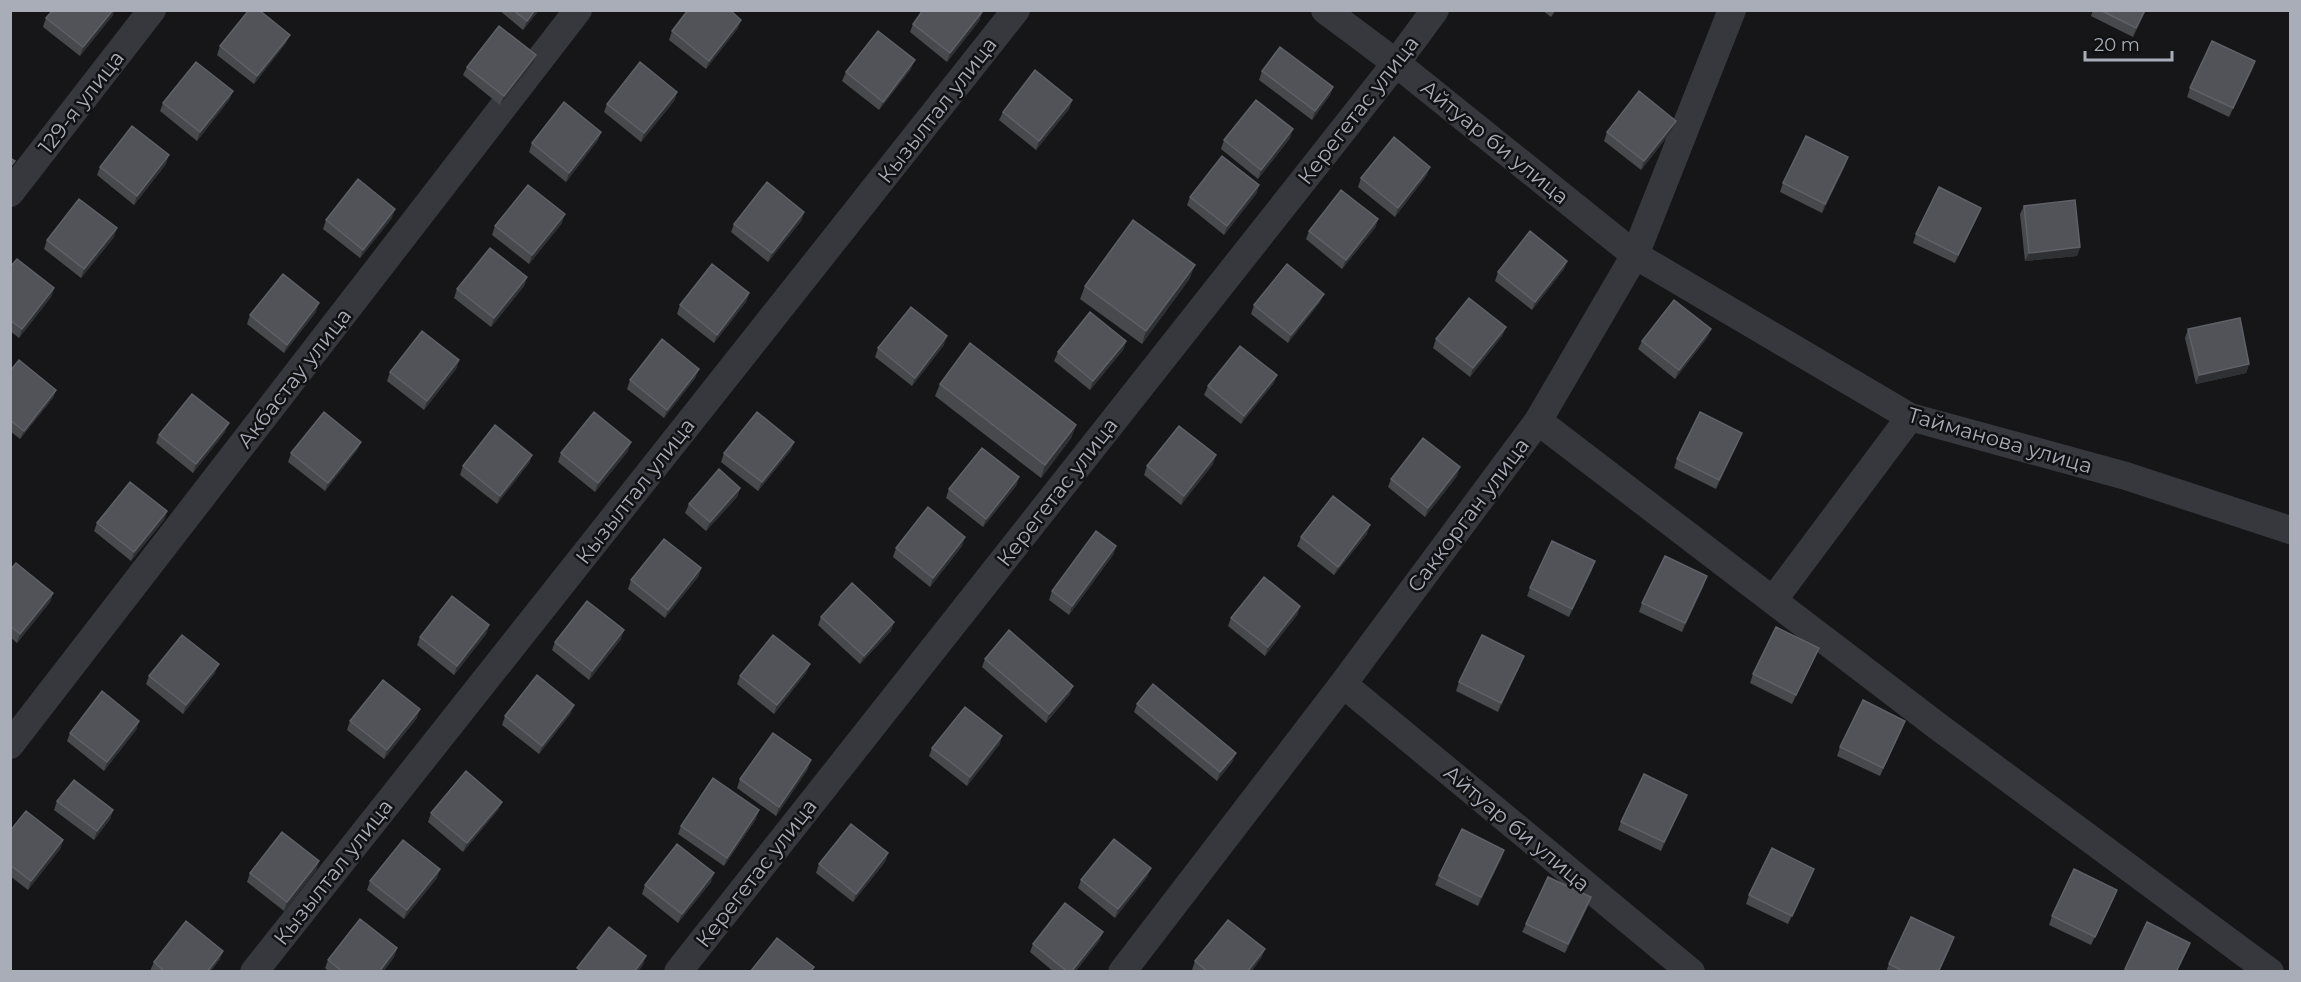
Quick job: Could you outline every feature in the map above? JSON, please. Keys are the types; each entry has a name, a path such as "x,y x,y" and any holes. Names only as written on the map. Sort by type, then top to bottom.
{"street":[{"name":"129-я улица","path":"10,193 152,10"},
{"name":"Акбастау улица","path":"10,745 578,10"},
{"name":"Кызылтал улица","path":"254,972 1016,10"},
{"name":"Айтуар би улица","path":"1325,10 1396,63 1635,255"},
{"name":"Керегетас улица","path":"678,972 1396,63 1435,10"},
{"name":"Саккорган улица","path":"1132,968 1538,421 1635,255 1732,10"},
{"name":"Тайманова улица","path":"1635,255 1910,417 2126,476 2290,530"},
{"path":"1774,599 1910,417"},
{"path":"1538,421 1940,728 2270,972"},
{"name":"Айтуар би улица","path":"1343,684 1691,972"}],"building":[{"path":"53,10 113,10 83,47 46,18"},
{"path":"249,10 259,10 290,35 257,76 220,46"},
{"path":"513,10 535,10 527,21"},
{"path":"688,10 730,10 741,20 709,61 672,31"},
{"path":"923,10 980,10 982,12 950,53 913,24"},
{"path":"2100,10 2145,10 2136,28"},
{"path":"499,26 536,55 504,96 467,67"},
{"path":"878,31 915,60 883,102 846,72"},
{"path":"2212,41 2255,61 2233,108 2190,88"},
{"path":"1280,47 1333,87 1315,111 1262,71"},
{"path":"196,62 233,91 200,132 163,103"},
{"path":"640,62 677,92 644,133 607,104"},
{"path":"1035,70 1072,100 1039,141 1003,112"},
{"path":"1639,91 1676,121 1644,161 1607,132"},
{"path":"1256,100 1293,129 1261,170 1224,140"},
{"path":"564,102 601,132 569,173 532,143"},
{"path":"132,126 169,155 137,196 100,167"},
{"path":"1806,136 1848,157 1825,204 1783,183"},
{"path":"1394,137 1430,167 1398,208 1361,178"},
{"path":"1222,156 1259,185 1227,226 1190,197"},
{"path":"358,179 395,209 363,250 326,220"},
{"path":"767,182 804,212 772,253 734,224"},
{"path":"528,185 565,214 532,255 495,226"},
{"path":"1939,187 1981,208 1958,255 1916,234"},
{"path":"1341,190 1378,219 1346,260 1309,231"},
{"path":"79,199 117,228 84,269 47,240"},
{"path":"2075,200 2080,247 2029,253 2024,206"},
{"path":"1133,220 1195,265 1146,331 1085,286"},
{"path":"1530,231 1567,261 1535,302 1498,272"},
{"path":"490,248 527,277 494,318 457,289"},
{"path":"17,259 54,288 22,329 10,320 10,267"},
{"path":"712,264 749,293 717,335 680,305"},
{"path":"1287,264 1324,294 1291,335 1254,305"},
{"path":"283,274 319,303 287,345 250,315"},
{"path":"1469,298 1506,327 1473,368 1436,339"},
{"path":"1674,300 1711,329 1679,370 1642,341"},
{"path":"911,307 947,336 915,378 878,348"},
{"path":"1090,312 1126,341 1093,381 1058,352"},
{"path":"2240,318 2249,364 2199,375 2188,329"},
{"path":"422,331 459,360 427,401 390,372"},
{"path":"662,339 699,369 667,410 630,380"},
{"path":"970,343 1076,425 1045,465 940,384"},
{"path":"1240,346 1277,375 1244,416 1208,386"},
{"path":"19,360 56,390 24,431 10,420 10,371"},
{"path":"192,394 229,423 196,464 159,435"},
{"path":"324,412 361,442 328,483 291,453"},
{"path":"594,412 631,442 598,483 561,453"},
{"path":"757,412 794,442 762,482 724,453"},
{"path":"1700,412 1742,433 1719,480 1677,459"},
{"path":"495,425 532,455 500,496 463,466"},
{"path":"1179,426 1216,455 1184,496 1147,466"},
{"path":"1423,438 1460,467 1428,508 1391,479"},
{"path":"982,448 1019,477 986,519 949,489"},
{"path":"719,469 740,488 710,522 689,504"},
{"path":"130,482 167,511 134,552 97,523"},
{"path":"1333,496 1370,525 1338,567 1301,537"},
{"path":"928,507 965,537 933,578 896,548"},
{"path":"1096,531 1116,546 1072,606 1052,591"},
{"path":"664,539 701,568 668,610 631,580"},
{"path":"1552,541 1595,561 1572,609 1530,588"},
{"path":"1665,556 1707,576 1685,623 1642,603"},
{"path":"16,563 53,593 20,634 10,626 10,570"},
{"path":"1264,577 1300,606 1268,647 1231,618"},
{"path":"852,583 894,622 864,656 821,617"},
{"path":"452,596 489,625 457,666 420,637"},
{"path":"587,601 624,630 592,671 555,642"},
{"path":"1776,627 1819,648 1796,695 1753,674"},
{"path":"1009,630 1073,686 1049,714 985,659"},
{"path":"182,635 219,664 186,705 149,676"},
{"path":"773,635 810,664 777,705 740,676"},
{"path":"1482,635 1524,656 1501,703 1459,682"},
{"path":"537,675 574,705 542,746 505,716"},
{"path":"383,680 420,709 387,750 350,721"},
{"path":"1153,684 1236,753 1220,772 1137,704"},
{"path":"102,691 139,721 107,762 70,733"},
{"path":"1863,700 1905,721 1883,768 1840,747"},
{"path":"965,707 1002,736 970,777 932,748"},
{"path":"773,733 811,760 779,807 740,779"},
{"path":"466,771 502,802 467,843 431,813"},
{"path":"1644,774 1687,795 1664,842 1621,822"},
{"path":"713,778 759,810 727,858 681,826"},
{"path":"74,780 113,810 97,831 57,801"},
{"path":"26,811 63,840 31,881 10,865 10,831"},
{"path":"851,824 888,853 856,894 819,864"},
{"path":"1462,829 1504,850 1481,897 1439,876"},
{"path":"282,832 319,861 287,902 250,873"},
{"path":"1114,839 1151,868 1118,909 1081,880"},
{"path":"403,840 440,869 407,910 370,881"},
{"path":"677,844 714,873 682,914 645,885"},
{"path":"1772,848 1814,869 1792,916 1749,895"},
{"path":"2074,869 2117,890 2095,937 2052,916"},
{"path":"1548,877 1591,897 1568,944 1526,924"},
{"path":"1065,903 1103,932 1071,972 1033,944"},
{"path":"1911,917 1954,937 1938,972 1905,972 1889,964"},
{"path":"360,919 397,948 379,972 343,972 328,960"},
{"path":"1228,920 1265,949 1247,972 1208,972 1195,961"},
{"path":"186,921 223,951 207,972 165,972 154,962"},
{"path":"2147,922 2190,943 2176,972 2129,972 2125,969"},
{"path":"609,927 646,956 634,972 582,972 577,968"},
{"path":"777,938 814,967 810,972 750,972"}]}
